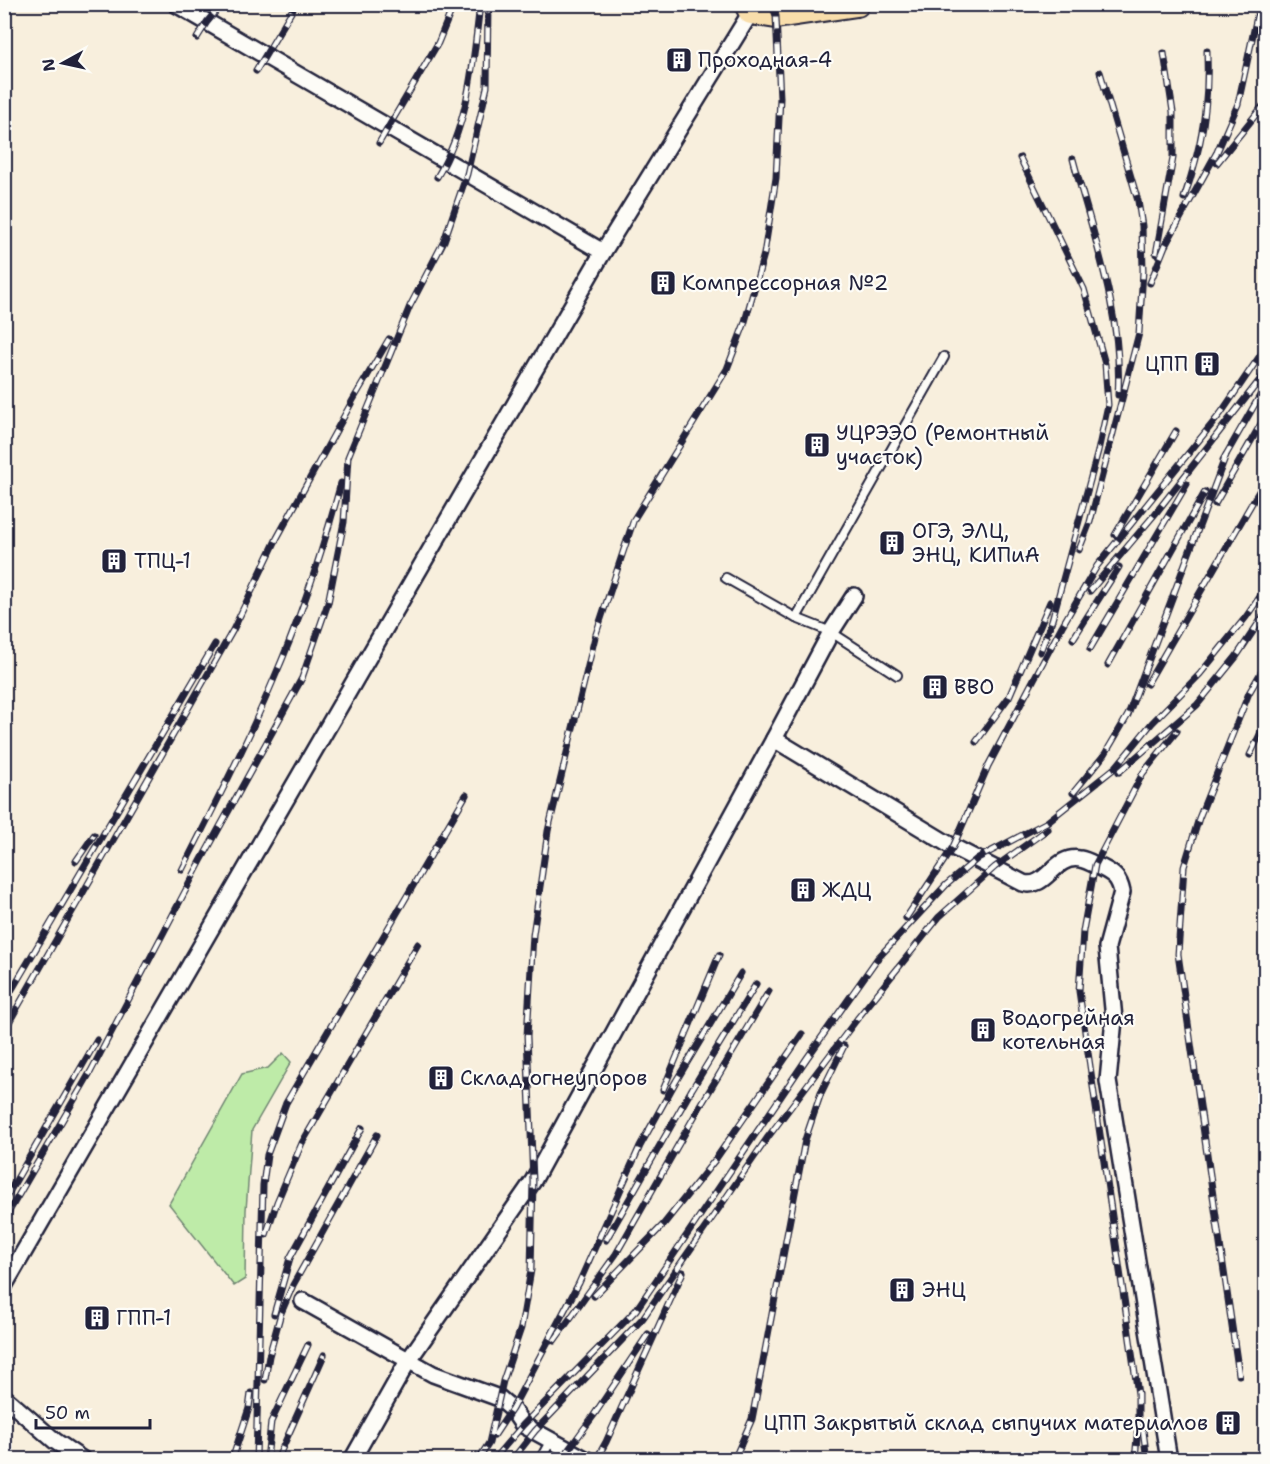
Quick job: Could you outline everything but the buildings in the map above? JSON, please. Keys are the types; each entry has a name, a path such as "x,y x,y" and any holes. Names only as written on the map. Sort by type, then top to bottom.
{"main road":[{"path":"749,8 776,16 857,4"}],"street":[{"path":"176,4 603,252"},
{"path":"4,1286 603,252 749,8"},
{"path":"352,1460 408,1361 534,1181 831,632 854,596"},
{"path":"774,739 953,848 1023,883 1039,883 1056,865 1074,858 1082,859 1117,876 1122,892 1107,947 1114,1018 1108,1081 1169,1460"},
{"path":"303,1301 433,1374 499,1398 512,1409 523,1425 586,1460"},
{"path":"4,1397 55,1441 83,1460"}],"lane":[{"path":"796,618 944,357"},
{"path":"726,578 796,618 831,632 897,675"},
{"path":"540,1460 551,1440"}],"shaded area":[{"path":"693,4 702,10 709,4 1265,5 1265,1459 5,1460 5,5"}],"green space":[{"path":"283,1053 291,1062 252,1130 246,1210 245,1279 234,1286 169,1204 242,1074 268,1068"}],"railway":[{"path":"197,38 222,4"},
{"path":"256,71 296,4"},
{"path":"379,143 438,43 454,4"},
{"path":"437,177 448,157 463,115 472,71 480,4"},
{"path":"4,1220 91,1071 201,861 302,678 328,603 344,522 348,457 410,306 444,241 467,174 487,87 488,4"},
{"path":"478,1460 489,1443 503,1381 521,1328 531,1270 533,1181 527,1036 533,935 548,831 595,637 634,519 727,369 744,325 764,254 776,178 780,98 776,16 772,4"},
{"path":"1150,283 1165,246 1217,152 1238,104 1257,16"},
{"path":"1184,198 1203,126 1207,90 1207,51"},
{"path":"1156,254 1173,158 1173,112 1164,53"},
{"path":"1079,550 1090,522 1139,333 1143,271 1142,226 1138,201 1100,72"},
{"path":"1217,163 1266,102"},
{"path":"1020,158 1084,289 1105,364 1108,405 1098,451 1052,620 1040,652"},
{"path":"1073,159 1111,305 1116,335 1118,395"},
{"path":"4,1031 233,630 277,538 389,339"},
{"path":"906,918 953,847 988,766 1062,626 1097,566 1221,413 1266,347"},
{"path":"1090,591 1155,514 1266,372"},
{"path":"1223,460 1266,385"},
{"path":"1215,504 1266,415"},
{"path":"1115,535 1176,431"},
{"path":"1073,793 1105,754 1128,715 1226,455"},
{"path":"1147,684 1266,479"},
{"path":"182,870 241,752 283,657 311,583 341,483"},
{"path":"1090,649 1187,484"},
{"path":"1108,665 1205,492"},
{"path":"1073,639 1119,567"},
{"path":"493,1460 523,1425 636,1310 877,959 946,885 978,858 1047,822 1116,767 1152,723 1200,674 1266,588"},
{"path":"976,742 1009,697 1050,602"},
{"path":"1119,772 1197,705 1236,657 1266,612"},
{"path":"4,1003 215,644"},
{"path":"1239,1375 1178,954 1184,867 1199,818 1249,693 1266,664"},
{"path":"1250,755 1266,722"},
{"path":"1135,1460 1138,1394 1079,991 1083,931 1095,865 1143,773 1177,731"},
{"path":"256,1460 263,1185 267,1155 286,1103 466,795"},
{"path":"512,1460 535,1431 643,1318 768,1137 857,1019 939,917 995,867 1048,829"},
{"path":"76,861 94,835"},
{"path":"266,1235 302,1143 418,944"},
{"path":"663,1090 719,955"},
{"path":"494,1436 512,1409 579,1283 640,1146 741,973"},
{"path":"606,1240 692,1089 756,984"},
{"path":"554,1341 616,1254 769,991"},
{"path":"594,1296 663,1225 715,1160 802,1034"},
{"path":"4,1201 97,1040"},
{"path":"734,1460 752,1419 805,1140 821,1093 844,1046"},
{"path":"274,1314 290,1258 362,1128"},
{"path":"265,1380 281,1313 293,1285 377,1135"},
{"path":"596,1460 683,1272"},
{"path":"561,1460 648,1334"},
{"path":"267,1460 271,1422 308,1345"},
{"path":"277,1460 324,1355"},
{"path":"232,1460 249,1408 251,1393"},
{"path":"1143,1430 1147,1460"}],"place":[{"name":"Проходная-4","path":"679,60"},
{"name":"Компрессорная №2","path":"663,283"},
{"name":"ЦПП","path":"1207,364"},
{"name":"УЦРЭЭО (Ремонтный участок)","path":"817,445"},
{"name":"ОГЭ, ЭЛЦ, ЭНЦ, КИПиА","path":"892,543"},
{"name":"ТПЦ-1","path":"114,561"},
{"name":"ВВО","path":"935,687"},
{"name":"ЖДЦ","path":"803,890"},
{"name":"Водогрейная котельная","path":"983,1030"},
{"name":"Склад огнеупоров","path":"441,1078"},
{"name":"ЭНЦ","path":"902,1290"},
{"name":"ГПП-1","path":"97,1318"},
{"name":"ЦПП Закрытый склад сыпучих материалов","path":"1228,1423"}]}
